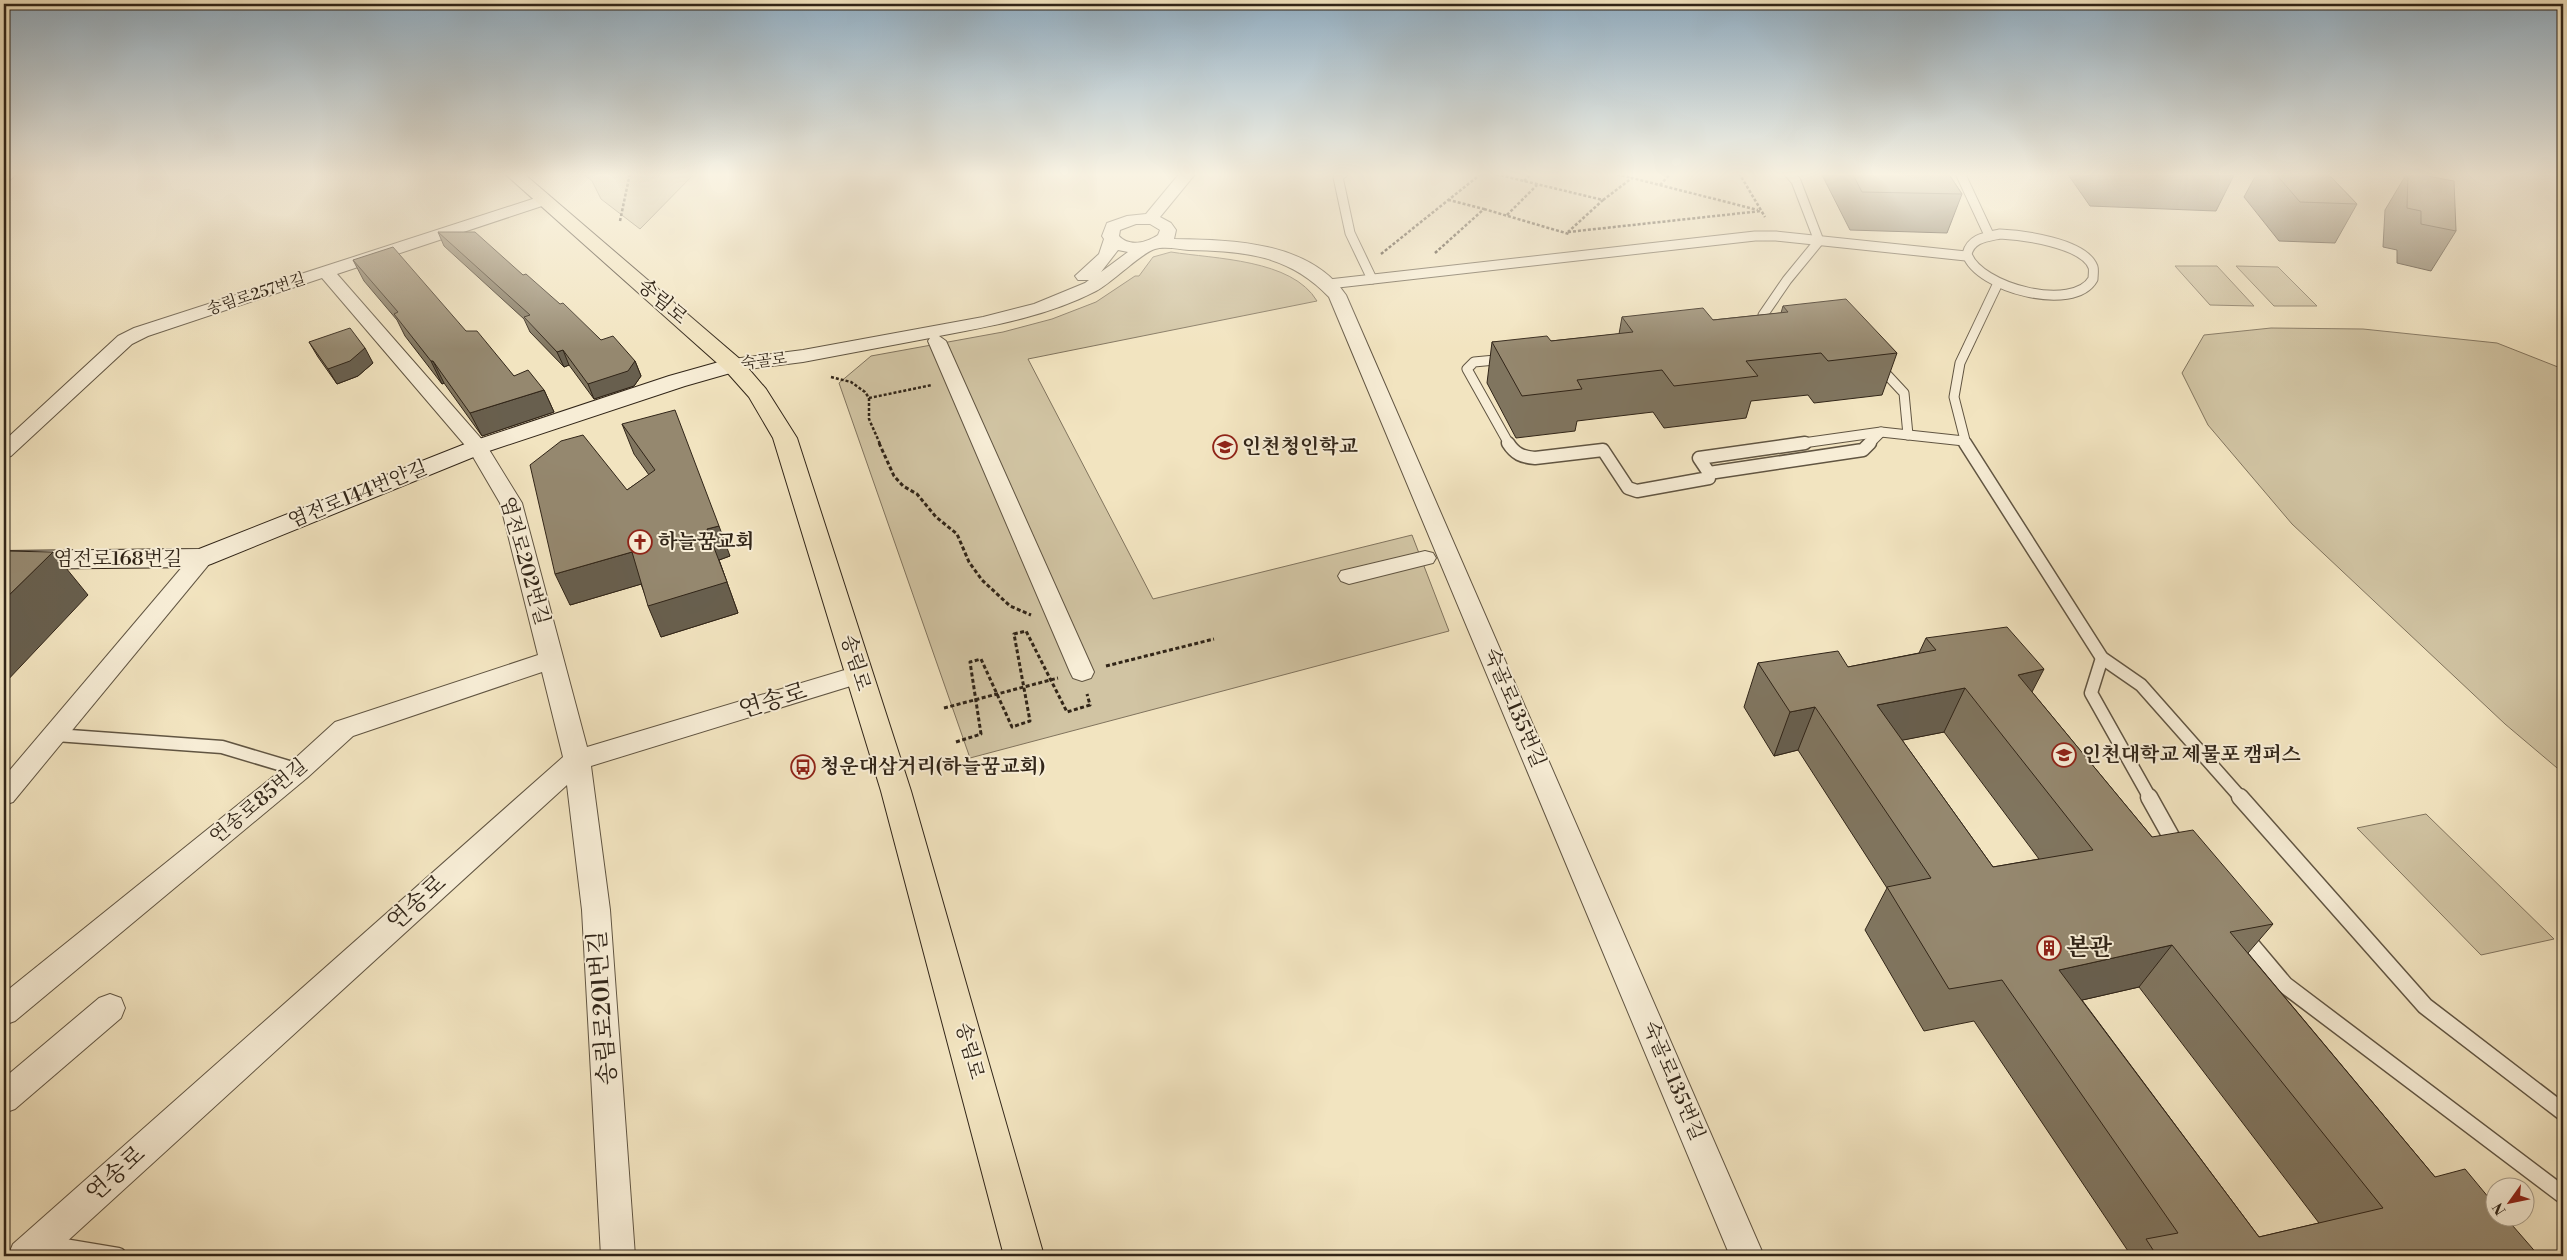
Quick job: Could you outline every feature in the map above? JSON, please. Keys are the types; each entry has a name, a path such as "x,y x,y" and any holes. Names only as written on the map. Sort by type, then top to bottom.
{"main road":[{"name":"송림로","path":"580,232 733,365 758,394 785,438 898,801 1024,1256"}],"street":[{"name":"송림로257번길","path":"4,452 125,340 141,332 448,232"},
{"name":"숙골로","path":"733,365 791,348 1001,309 1064,289 1091,271 1110,252 1112,240 1110,232"},
{"name":"숙골로","path":"733,365 803,356 983,322 1040,308 1091,287 1152,245 1166,238 1168,232"},
{"name":"숙골로135번길","path":"1180,232 1206,243 1287,258 1302,264 1329,284 1347,315 1747,1256"},
{"path":"1112,240 1123,246 1152,245"},
{"name":"숙골로135번길","path":"1152,245 1190,246 1206,243"},
{"name":"염전로202번길","path":"326,272 478,447 511,503 577,760"},
{"path":"937,341 1082,672"},
{"name":"염전로144번안길","path":"4,795 202,558 478,447 677,381 733,365"},
{"name":"염전로168번길","path":"4,560 202,558"},
{"path":"1349,576 1425,558"},
{"name":"연송로85번길","path":"4,1011 299,770 344,728 552,660"},
{"name":"연송로","path":"32,1250 577,760 858,675"},
{"name":"송림로201번길","path":"577,760 596,910 618,1256"},
{"path":"4,1098 110,1008"}],"lane":[{"path":"1350,232 1372,279"},
{"path":"1816,232 1820,241"},
{"path":"1989,235 2029,236 2058,244 2082,256 2093,271 2094,278 2090,284 2072,292 2052,294 2028,292 1998,283 1979,273 1966,256 1968,245 1989,235"},
{"path":"1329,284 1755,236 1776,236 1966,256"},
{"path":"1767,329 1763,315 1787,280 1820,241"},
{"path":"1998,283 1960,363 1954,397 1964,441 2102,658 2141,685 2425,1006 2563,1112"},
{"path":"1868,356 1904,393 1908,435"},
{"path":"1513,358 1474,362 1467,369 1513,451 1524,457 1535,458 1603,450 1628,488 1636,491 1703,481 1709,478 1709,473 1699,458 1881,432 1964,441"},
{"path":"1709,473 1863,450 1881,432"},
{"path":"2102,658 2092,693 2186,864"},
{"path":"56,735 222,747 299,770"},
{"path":"2235,925 2285,985 2563,1195"},
{"name":"연송로","path":"32,1250 118,1256"}],"path":[{"path":"1383,260 1377,257 1409,232"},
{"path":"1430,257 1458,232"},
{"path":"1568,232 1572,240"},
{"path":"831,377 851,382 869,398 869,419 894,476 903,486 917,494 936,517 957,534 969,562 982,580 1017,611 1036,616 1057,615"},
{"path":"869,398 954,381"},
{"path":"956,742 981,734 970,662 981,659 1012,727 1030,721 1014,634 1026,631 1067,712 1090,705 1082,672"}],"shaded area":[{"path":"1171,252 1251,263 1271,269 1290,277 1305,287 1317,301 1028,359 1153,599 1412,535 1449,631 970,758 839,383 871,356 1003,332 1052,319 1096,302 1135,276 1139,276 1153,257"},
{"path":"2175,266 2217,266 2254,306 2210,305"},
{"path":"2236,266 2278,267 2317,306 2274,306"},
{"path":"2271,328 2363,329 2497,343 2563,369 2563,773 2505,724 2292,524 2208,425 2182,373 2204,335"},
{"path":"2426,814 2554,939 2481,955 2357,828"}],"building":[{"path":"438,232 475,232 523,275 526,274 560,304 563,303 601,340 613,336 635,361 628,371 588,384 563,350 557,352 524,317 530,315"},
{"path":"393,247 466,331 477,331 514,376 528,370 544,390 470,413 433,361 431,361 394,314 398,312 353,260"},
{"path":"1846,299 1897,353 1828,361 1821,353 1746,361 1758,376 1674,386 1662,370 1577,380 1582,389 1522,396 1492,342 1547,336 1551,341 1633,332 1622,317 1703,308 1713,320 1788,312 1783,306"},
{"path":"350,328 365,348 350,361 328,369 309,342"},
{"name":"하늘꿈교회","path":"675,410 719,526 707,529 727,582 648,606 632,552 555,574 530,465 561,441 583,435 627,490 655,470 622,424"},
{"path":"4,551 53,552 4,600"},
{"path":"2007,627 2044,669 2018,675 2152,837 2193,830 2273,924 2230,932 2435,1177 2465,1169 2484,1192 2484,1228 2515,1228 2539,1256 2157,1256 2146,1239 2178,1233 2002,980 1949,989 1887,887 1931,878 1815,707 1790,712 1758,663 1838,651 1848,667 1936,650 1926,638","holes":["1965,688 2093,850 1993,867 1877,705","2172,945 2383,1208 2259,1237 2059,970"]}],"place":[{"name":"인천청인학교","path":"1225,447"},
{"name":"하늘꿈교회","path":"640,542"},
{"name":"인천대학교 제물포 캠퍼스","path":"2064,755"},
{"name":"청운대삼거리(하늘꿈교회)","path":"803,767"},
{"name":"본관","path":"2049,948"}]}
